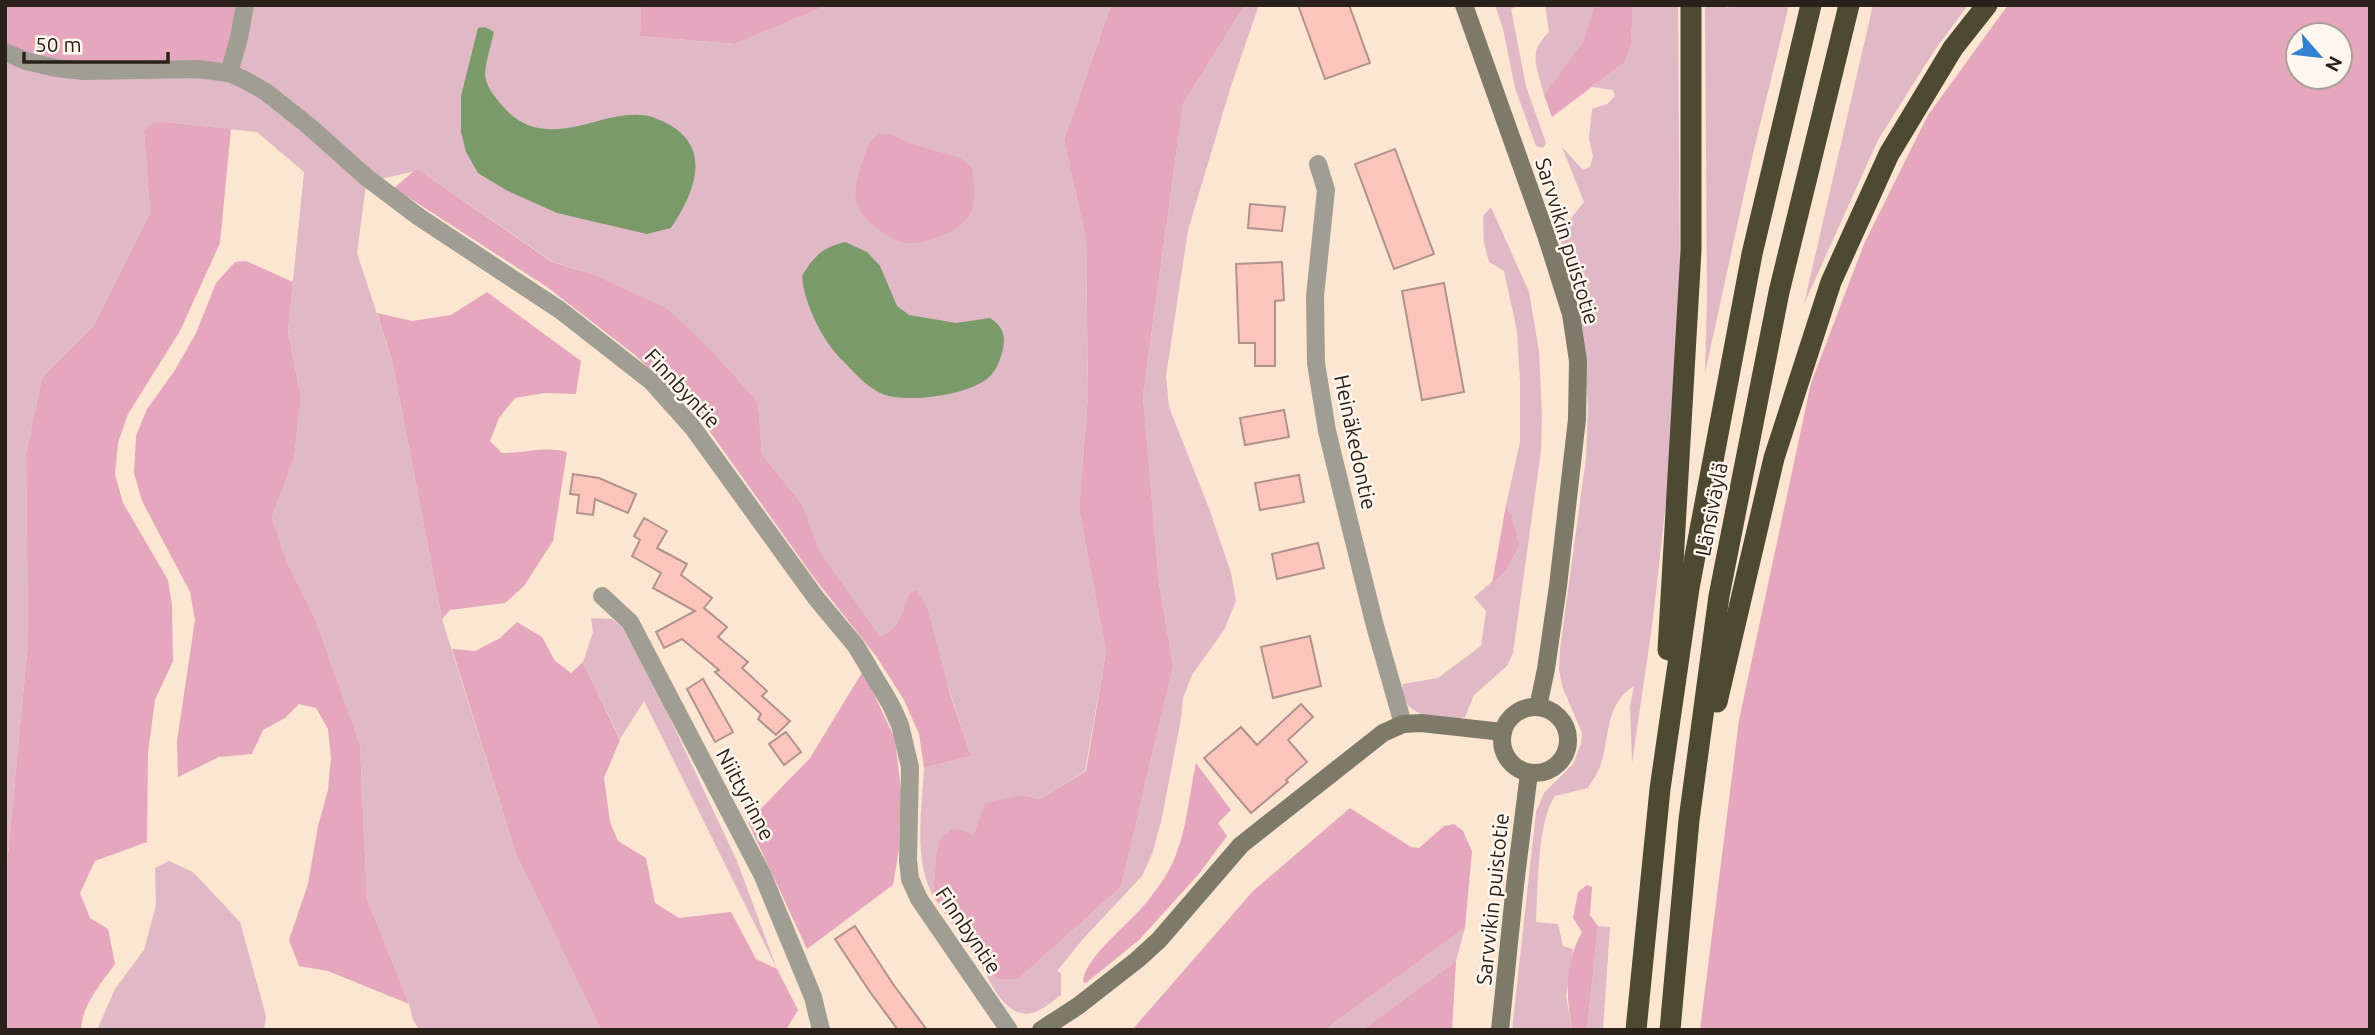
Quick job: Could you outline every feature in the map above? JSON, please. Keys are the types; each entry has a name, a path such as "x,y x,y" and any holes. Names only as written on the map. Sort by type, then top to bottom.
{"highway":[{"path":"1660,789 1691,250 1691,5"},
{"name":"Länsiväylä","path":"1636,1030 1660,789 1689,588 1752,254 1811,5"},
{"name":"Länsiväylä","path":"1670,1030 1689,820 1718,596 1779,292 1849,5"},
{"path":"1689,820 1774,458 1831,282 1889,154 1954,48 1987,5"}],"main road":[{"name":"Sarvvikin puistotie","path":"1464,5 1546,235 1570,314 1578,361 1577,419 1558,586 1538,707"},
{"path":"1538,707 1559,717 1568,738 1561,760 1552,768 1529,772 1519,769 1504,753 1503,732 1507,721 1515,713 1538,707"},
{"path":"1041,1030 1138,960 1159,940 1241,845 1383,733 1403,724 1421,723 1503,732"},
{"name":"Sarvvikin puistotie","path":"1500,1030 1529,772"}],"street":[{"path":"229,73 245,5"},
{"name":"Finnbyntie","path":"5,52 26,61 84,71 198,69 229,73 266,92 366,177 419,217 503,271 620,355 652,382 693,428 816,598 856,646 891,705 900,725 910,767 910,879 919,899 1009,1030"},
{"name":"Heinäkedontie","path":"1318,164 1326,190 1315,296 1316,363 1327,431 1375,626 1403,724"},
{"name":"Niittyrinne","path":"602,596 630,621 762,874 813,997 821,1030"}],"shaded area":[{"path":"5,5 245,5 229,73 84,71 5,52"},
{"path":"245,5 641,5 640,36 735,44 828,5 1111,5 1064,140 1086,240 1088,395 1079,510 1106,651 1085,771 1040,799 1022,795 977,824 973,835 936,856 933,896 923,866 921,850 924,768 971,756 916,590 909,593 897,624 880,636 818,551 802,504 762,454 758,402 667,308 595,275 553,262 419,170 372,181 367,177 357,253 392,360 442,619 516,854 601,1030 419,1030 367,899 360,744 315,618 287,562 272,517 294,458 301,397 288,330 304,172 257,132 154,121 144,132 150,213 94,325 42,377 26,454 28,642 5,886 5,52"},
{"path":"641,5 828,5 735,44 640,36"},
{"path":"1111,5 1245,5 1183,104 1143,396 1159,583 1173,666 1121,887 1018,979 997,979 982,967 933,896 936,856 940,838 954,828 973,835 985,803 1022,795 1040,799 1086,771 1106,651 1079,510 1088,395 1086,240 1064,140"},
{"path":"1245,5 1259,5 1231,86 1188,230 1166,376 1169,407 1210,511 1231,573 1236,601 1224,630 1192,675 1183,698 1161,822 1152,854 1142,876 1057,971 1061,973 1061,995 1040,1010 1023,1013 1015,1011 1001,999 982,967 997,979 1018,979 1121,887 1173,666 1159,583 1143,397 1183,104"},
{"path":"1495,5 1522,5 1511,9 1526,86 1546,143 1543,148 1536,146 1515,88 1503,29"},
{"path":"1545,5 1594,5 1585,41 1544,95 1536,54 1549,32"},
{"path":"1594,5 1633,5 1631,44 1625,62 1552,117 1544,95 1584,41"},
{"path":"1633,5 1678,5 1680,290 1671,456 1653,619 1632,763 1630,707 1634,686 1624,694 1612,713 1603,758 1588,788 1555,796 1545,822 1536,922 1558,924 1563,946 1573,949 1566,996 1572,1030 1512,1030 1536,812 1544,793 1573,764 1581,744 1582,733 1562,686 1559,670 1586,458 1588,405 1579,302 1561,241 1568,222 1584,202 1562,147 1583,170 1590,167 1593,156 1589,139 1592,109 1607,104 1615,96 1613,90 1592,87 1625,62 1631,44"},
{"path":"1705,5 1726,5 1727,8 1734,5 1789,5 1751,162 1705,373 1707,298"},
{"path":"1873,5 1968,5 1934,51 1878,140 1804,304"},
{"path":"2008,5 2370,5 2370,1030 1700,1030 1739,720 1811,383 1864,244 1928,115"},
{"path":"485,27 494,32 486,69 487,84 502,106 523,123 540,128 560,129 620,116 644,115 667,123 684,136 692,148 695,174 686,202 671,228 647,234 557,213 506,190 478,173 466,152 461,132 461,96 478,28"},
{"path":"154,121 231,129 220,243 180,331 128,414 118,443 115,474 123,503 168,580 172,605 173,661 155,700 148,753 147,842 95,861 80,893 90,918 108,929 115,964 89,1003 81,1030 5,1030 5,886 28,642 26,454 42,377 94,325 150,213 144,131"},
{"path":"879,134 889,134 960,158 972,168 973,205 964,222 928,241 909,243 888,236 869,221 857,203 856,189 867,148"},
{"path":"415,170 419,170 552,262 595,275 667,308 714,354 758,402 762,454 802,504 819,551 880,636 897,624 909,593 916,590 927,608 950,694 971,756 924,768 919,734 904,700 876,656 815,579 700,418 635,355 547,287 394,188"},
{"path":"1491,207 1529,292 1539,351 1541,451 1513,653 1507,666 1474,695 1465,717 1433,717 1413,710 1406,703 1403,684 1438,678 1481,646 1486,611 1474,597 1506,570 1520,546 1512,515 1506,505 1520,442 1517,331 1504,271 1489,262 1484,243 1483,216"},
{"path":"845,242 867,252 880,266 897,306 909,315 956,323 990,318 994,321 1002,331 1004,344 992,374 984,381 957,392 910,398 885,395 862,380 836,353 822,333 806,298 802,276 819,254"},
{"path":"246,261 293,282 288,331 301,397 294,458 272,517 287,562 315,618 360,744 367,899 409,1004 328,971 299,966 289,940 308,884 318,826 328,790 331,758 328,729 316,708 299,704 285,718 263,730 252,754 219,757 178,777 177,741 195,620 190,592 142,501 134,473 136,436 147,409 175,370 196,333 216,283 235,262"},
{"path":"487,292 581,361 576,394 545,393 515,398 499,418 490,441 502,453 543,450 567,452 553,541 524,586 505,603 450,610 442,619 392,360 377,313 412,321 451,315"},
{"path":"1506,505 1512,515 1520,546 1506,570 1492,584"},
{"path":"591,618 612,619 622,627 659,695 737,861 777,969 644,701 620,739 583,662 593,632"},
{"path":"517,622 542,637 555,661 571,673 583,662 620,740 604,778 610,822 618,841 646,858 655,903 679,918 731,912 756,959 777,969 798,1010 786,1030 601,1030 516,854 452,649 475,651 500,638"},
{"path":"863,671 895,739 901,791 899,849 893,885 807,949 748,822 810,758"},
{"path":"1196,763 1231,810 1218,823 1227,836 1198,875 1139,940 1086,983 1083,982 1090,964 1146,903 1172,864 1182,836"},
{"path":"1350,808 1411,847 1419,848 1444,826 1454,824 1463,831 1472,851 1465,928 1324,1030 1132,1030 1253,891"},
{"path":"169,861 193,872 240,922 266,1016 264,1030 97,1030 115,989 144,950 156,905 155,868"},
{"path":"1587,885 1592,887 1590,915 1598,926 1587,1030 1572,1030 1568,1004 1569,968 1582,932 1573,918 1578,892"},
{"path":"1598,926 1610,927 1603,1030 1587,1030"},
{"path":"1465,928 1456,961 1362,1030 1324,1030"},
{"path":"1456,961 1452,1030 1362,1030"}],"building":[{"path":"1298,5 1349,5 1370,63 1325,79"},
{"path":"1395,149 1434,254 1394,269 1355,164"},
{"path":"1250,204 1285,207 1282,231 1248,228"},
{"path":"1282,262 1284,300 1275,301 1275,366 1255,366 1255,343 1239,343 1236,264"},
{"path":"1444,283 1464,392 1422,400 1402,291"},
{"path":"1284,410 1289,437 1245,445 1240,418"},
{"path":"573,474 599,478 636,494 628,513 595,499 593,515 577,513 579,495 570,494"},
{"path":"1299,475 1304,502 1260,510 1255,483"},
{"path":"644,518 667,531 657,548 687,564 681,575 712,598 704,608 727,627 718,637 748,662 742,668 767,691 762,696 790,721 776,735 758,719 761,714 715,672 719,670 682,639 664,648 656,632 695,611 653,588 661,573 632,556 640,540 634,536"},
{"path":"1318,543 1324,568 1277,579 1272,554"},
{"path":"1310,636 1321,686 1273,698 1261,647"},
{"path":"703,679 733,732 715,742 687,689"},
{"path":"1301,704 1313,717 1288,740 1307,762 1251,813 1204,758 1241,727 1257,745"},
{"path":"786,732 801,752 784,765 769,744"},
{"path":"855,926 927,1030 898,1030 870,992 835,939"}]}
